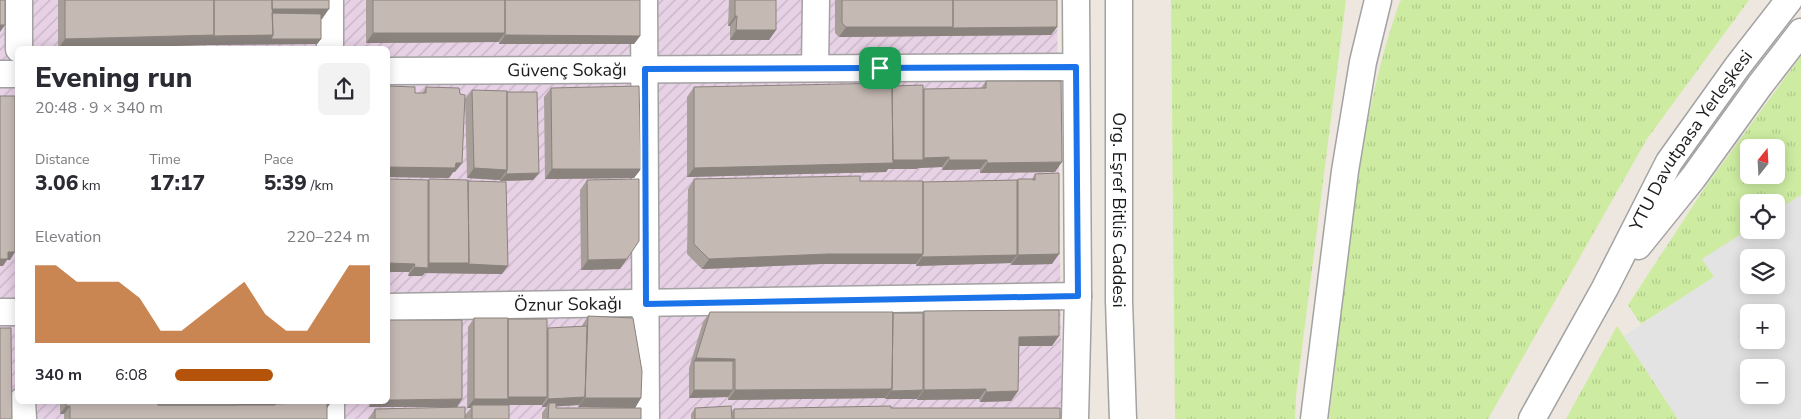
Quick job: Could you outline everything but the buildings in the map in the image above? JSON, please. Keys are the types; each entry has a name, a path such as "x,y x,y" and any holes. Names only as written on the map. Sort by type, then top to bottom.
{"street":[{"path":"19,0 19,46"},
{"path":"330,0 330,46"},
{"path":"644,0 646,419"},
{"path":"815,68 816,0"},
{"path":"1074,419 1078,296 1076,0"},
{"name":"Org. Eşref Bitlis Caddesi","path":"1119,0 1119,291 1123,419"},
{"path":"1314,419 1345,171 1363,62 1378,0"},
{"name":"YTU Davutpasa Yerleşkesi","path":"1532,419 1605,288 1669,162 1788,0"},
{"name":"YTU Davutpasa Yerleşkesi","path":"1605,288 1694,178 1760,84 1801,32"},
{"name":"Güvenç Sokağı","path":"390,71 1076,67"},
{"path":"0,74 15,74"},
{"name":"Öznur Sokağı","path":"390,307 1078,296"},
{"path":"0,312 15,312"},
{"path":"22,404 22,419"},
{"path":"331,404 331,419"}],"shaded area":[{"path":"0,0 1057,0 1062,419 0,419"},
{"path":"1801,195 1801,419 1678,419 1624,336 1714,277 1702,259 1740,235 1740,239 1785,239 1785,205"}],"green space":[{"path":"1171,0 1346,0 1296,396 1295,419 1175,419"},
{"path":"1749,0 1647,139 1488,419 1329,419 1354,211 1368,120 1390,31 1400,1"},
{"path":"1801,56 1801,195 1785,205 1785,194 1740,194 1740,235 1703,259 1714,277 1641,324 1628,305 1706,186 1740,139 1740,184 1785,184 1785,139 1740,139"},
{"path":"1617,326 1678,419 1566,419"}],"route":[{"path":"1076,67 1078,296 646,304 645,69 880,68 1076,67"}]}
